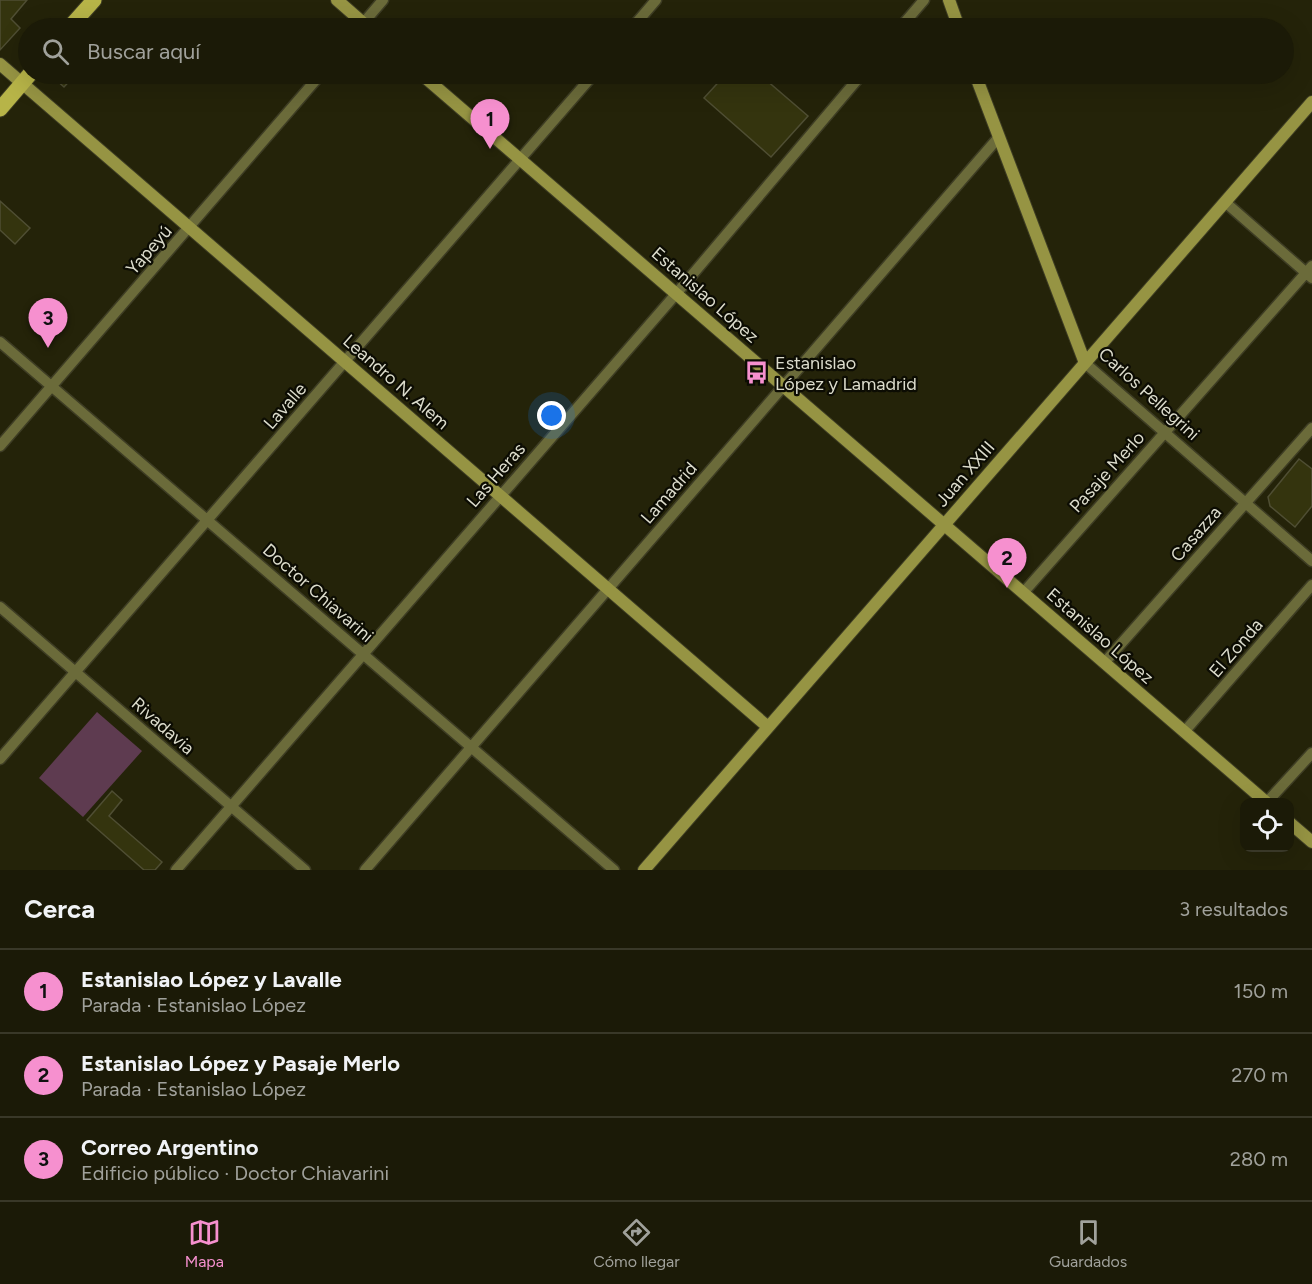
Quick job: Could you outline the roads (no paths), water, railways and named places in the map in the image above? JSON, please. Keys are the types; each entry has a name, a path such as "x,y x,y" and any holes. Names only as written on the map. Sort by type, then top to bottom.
{"main road":[{"path":"78,18 94,0"},
{"path":"337,0 355,18"},
{"path":"949,0 955,18"},
{"name":"Leandro N. Alem","path":"0,64 18,74"},
{"path":"0,109 21,84"},
{"name":"Leandro N. Alem","path":"33,84 190,228 768,727"},
{"name":"Estanislao López","path":"433,84 1261,798"},
{"name":"Carlos Pellegrini","path":"979,84 1085,363"},
{"name":"Juan XXIII","path":"644,870 1312,102"},
{"path":"1294,826 1312,842"}],"street":[{"path":"370,18 383,0"},
{"path":"641,18 656,0"},
{"path":"909,18 924,0"},
{"name":"Yapeyú","path":"0,446 312,84"},
{"name":"Lavalle","path":"0,759 585,84"},
{"name":"Las Heras","path":"176,870 676,294 854,84"},
{"name":"Lamadrid","path":"365,870 998,138"},
{"path":"1225,202 1310,272"},
{"name":"Pasaje Merlo","path":"1023,592 1310,272"},
{"name":"Doctor Chiavarini","path":"0,342 614,870"},
{"name":"Carlos Pellegrini","path":"1085,363 1312,561"},
{"name":"Casazza","path":"1104,663 1312,428"},
{"name":"El Zonda","path":"1184,732 1312,585"},
{"name":"Rivadavia","path":"0,607 305,870"},
{"path":"1270,798 1312,753"}],"place":[{"name":"Estanislao López y Lavalle","path":"490,149"},
{"name":"Correo Argentino","path":"48,348"},
{"name":"Estanislao López y Lamadrid","path":"757,373"},
{"name":"Estanislao López y Pasaje Merlo","path":"1007,588"}]}
